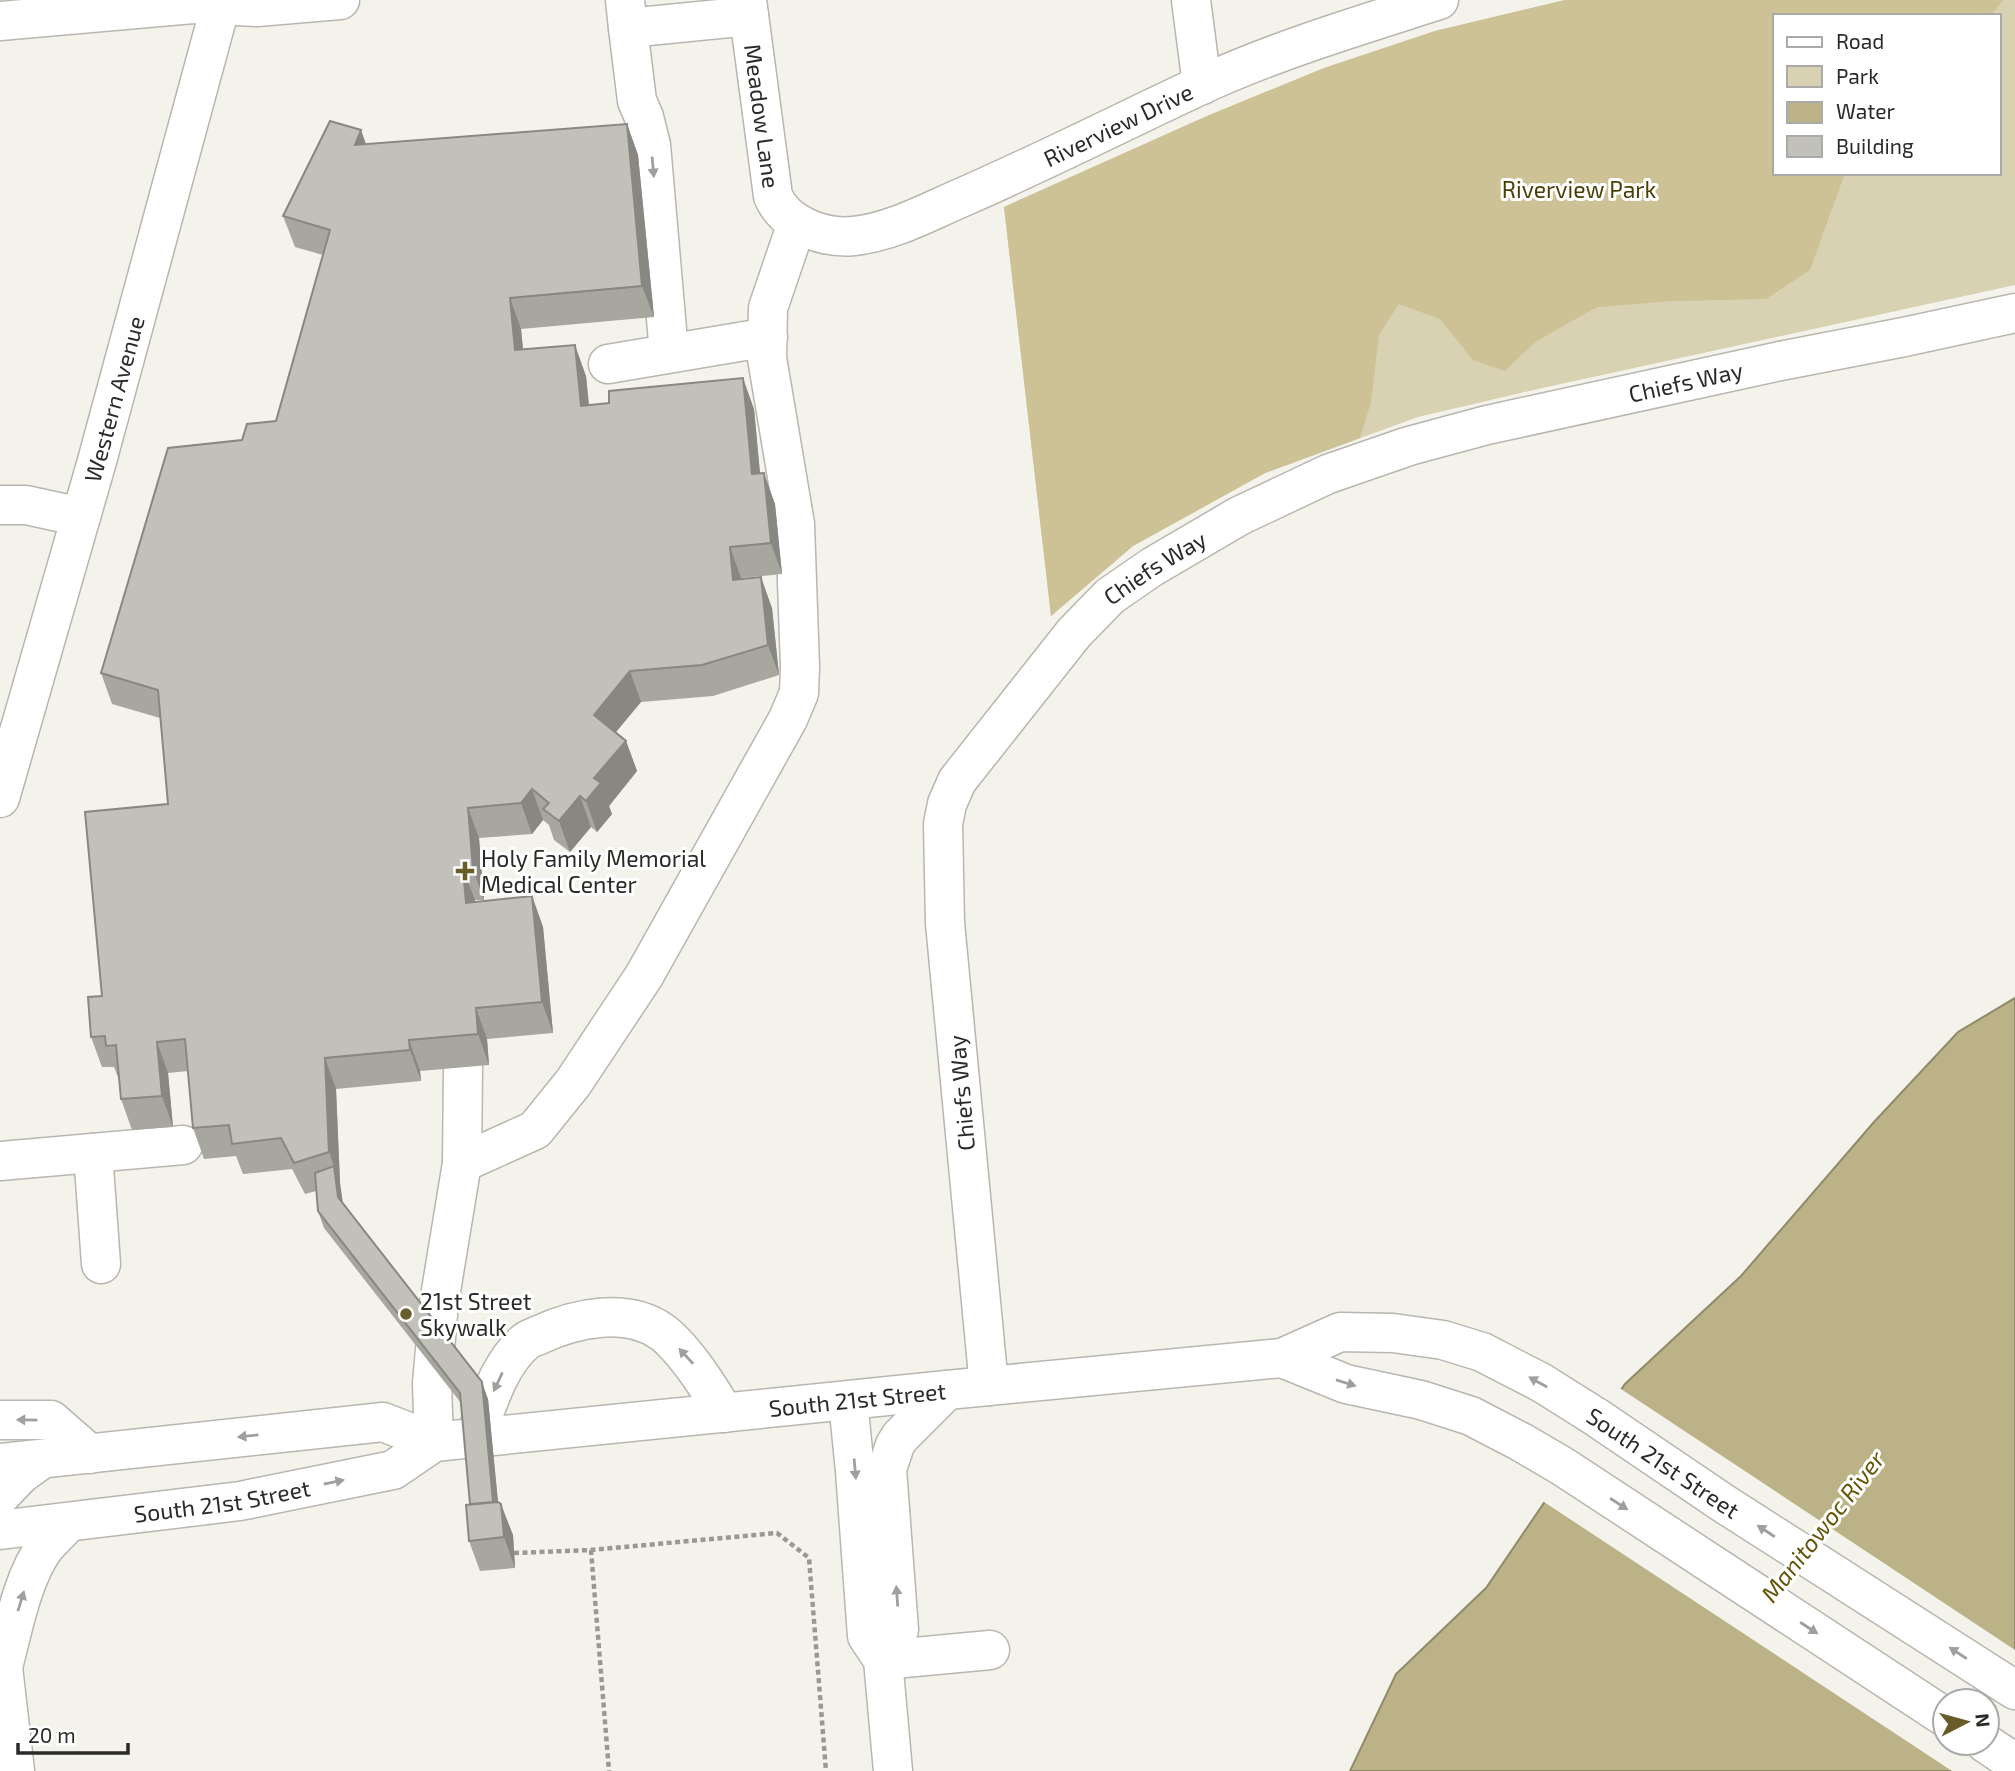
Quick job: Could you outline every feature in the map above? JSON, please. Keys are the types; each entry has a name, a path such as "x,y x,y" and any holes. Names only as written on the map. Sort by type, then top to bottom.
{"street":[{"path":"0,21 193,4 221,3 257,7 340,0"},
{"path":"1191,0 1202,85"},
{"name":"Riverview Drive","path":"797,223 835,236 854,236 886,229 1001,180 1202,85 1289,48 1439,0"},
{"name":"Western Avenue","path":"0,798 81,517 221,3"},
{"path":"669,353 652,145 644,117 636,102 626,14 748,8"},
{"name":"Meadow Lane","path":"748,8 773,197 783,214 797,223"},
{"path":"462,1163 536,1130 573,1083 644,976 788,719 799,693 795,524 768,358 768,308 797,223"},
{"name":"Chiefs Way","path":"989,1385 945,923 943,824 947,804 957,781 1074,633 1110,596 1152,567 1239,516 1328,474 1409,446 1487,425 2015,313"},
{"path":"608,364 768,337"},
{"path":"0,505 26,505 81,517"},
{"path":"434,1442 432,1384 439,1303 462,1163 463,1068"},
{"path":"0,1161 183,1145"},
{"path":"93,1153 101,1264"},
{"path":"475,1437 498,1379 525,1342 553,1328 592,1318 624,1318 664,1332 694,1365 724,1413"},
{"name":"South 21st Street","path":"0,1530 240,1501 393,1470 434,1442 1282,1358 1340,1332 1393,1334 1443,1340 1482,1352 1542,1383 1723,1503 2015,1690"},
{"name":"South 21st Street","path":"1282,1358 1346,1384 1421,1400 1471,1416 1521,1442 1562,1466 1931,1708"},
{"path":"883,1660 899,1630 887,1469 900,1437 947,1390"},
{"path":"848,1401 867,1636 883,1660 893,1771"},
{"path":"0,1420 51,1420 90,1454"},
{"name":"South 21st Street","path":"0,1463 383,1422 434,1442"},
{"path":"0,1496 21,1474 42,1459"},
{"path":"15,1771 1,1664 22,1598 44,1548 68,1523"},
{"path":"883,1660 990,1650"}],"path":[{"path":"514,1553 590,1550 777,1534 809,1558 826,1771"},
{"path":"590,1550 609,1771"}],"green space":[{"name":"Riverview Park","path":"1565,0 2015,0 2015,285 1418,417 1265,473 1133,546 1051,616 1004,207 1207,116 1324,68 1435,31"},
{"name":"Riverview Park","path":"1565,0 2003,0 1992,14 1773,14 1773,175 1844,175 1810,270 1766,299 1674,301 1597,307 1535,342 1505,371 1473,360 1440,319 1399,304 1379,335 1371,402 1360,438 1265,473 1133,546 1051,616 1004,207 1207,116 1324,68 1435,31"}],"water":[{"name":"Manitowoc River","path":"2015,998 2015,1684 2001,1692 2001,1687 1931,1687 1931,1757 1950,1757 1955,1771 1350,1771 1396,1674 1486,1588 1625,1384 1741,1276 1874,1122 1958,1032"}],"pier":[{"path":"1618,1387 2015,1650 2015,1690 2001,1710 2001,1687 1931,1687 1931,1757 1968,1757 1959,1771 1952,1771 1541,1500"}],"building":[{"path":"330,121 361,130 355,145 627,124 642,286 510,298 515,350 575,345 581,406 609,403 609,391 743,378 752,474 764,473 771,543 730,547 733,580 761,577 768,645 702,665 630,671 594,715 626,741 594,778 601,783 586,801 580,796 559,821 543,809 549,803 532,789 521,803 468,808 473,869 463,869 466,903 532,896 542,1002 476,1008 478,1034 409,1040 410,1050 325,1058 329,1152 294,1163 281,1138 232,1144 229,1125 193,1128 185,1039 157,1042 162,1096 121,1099 116,1045 106,1046 105,1036 91,1037 88,997 102,996 85,812 168,804 158,690 101,673 168,448 242,440 247,424 276,421 330,230 283,216"},
{"name":"21st Street Skywalk","path":"334,1166 338,1197 482,1382 493,1502 470,1504 460,1393 318,1211 315,1173"},
{"path":"501,1504 504,1537 469,1541 466,1505"}],"place":[{"name":"Holy Family Memorial Medical Center","path":"465,871"},
{"name":"21st Street Skywalk","path":"406,1314"}]}
